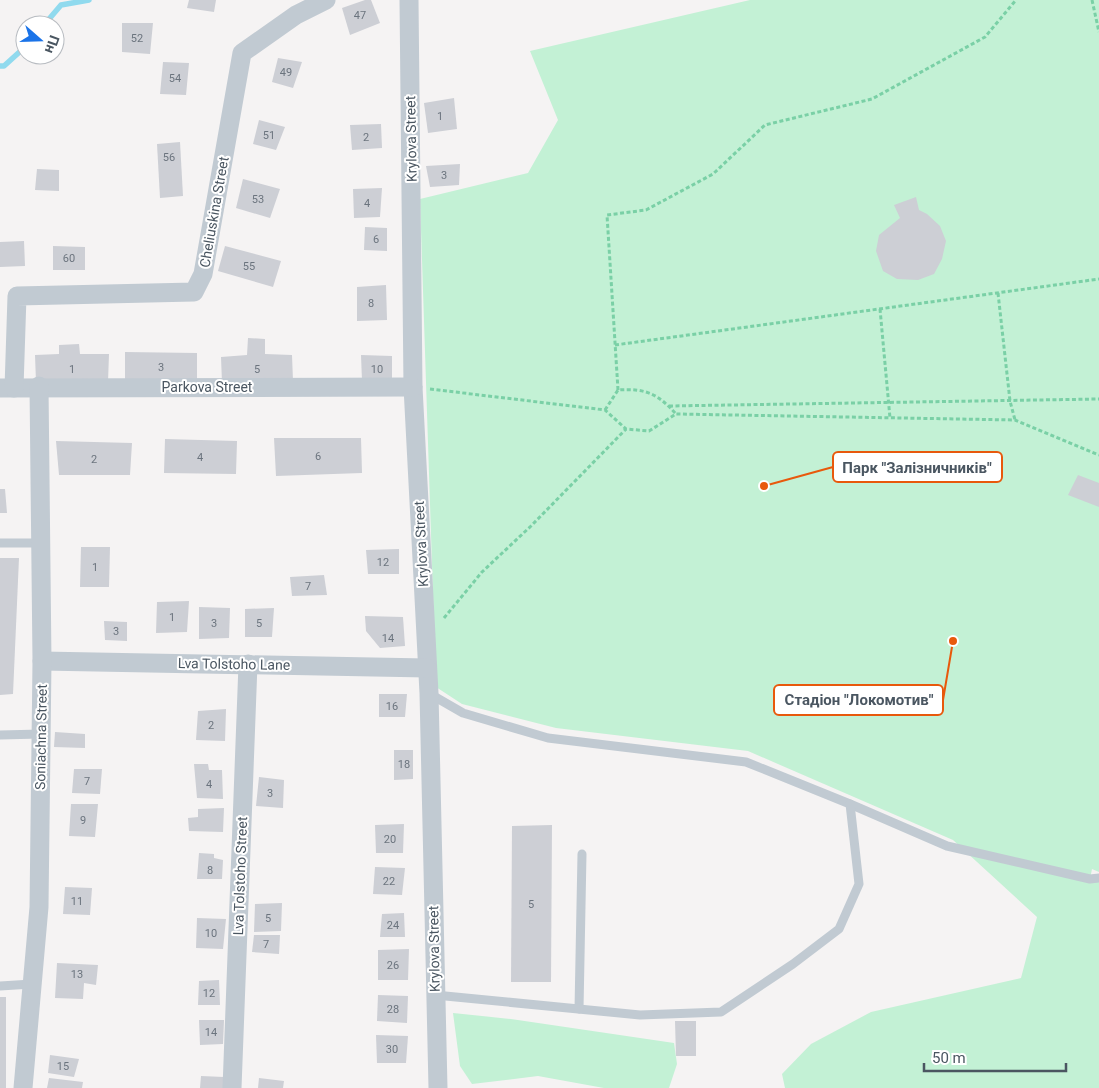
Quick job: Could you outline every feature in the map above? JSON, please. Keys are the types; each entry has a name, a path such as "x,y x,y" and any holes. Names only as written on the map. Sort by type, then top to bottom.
{"street":[{"name":"Cheliuskina Street","path":"7,388 17,296 194,292 203,274 242,53 296,16 326,0"},
{"name":"Krylova Street","path":"409,0 413,387 429,694 438,1088"},
{"name":"Parkova Street","path":"7,388 39,386 413,387"},
{"name":"Soniachna Street","path":"23,1088 39,907 42,661 39,386"},
{"name":"Lva Tolstoho Lane","path":"42,661 427,668"},
{"name":"Lva Tolstoho Street","path":"232,1088 248,664"}],"lane":[{"path":"0,544 41,543"},
{"path":"429,694 463,713 548,738 746,762 947,846 1090,879 1099,878"},
{"path":"0,735 41,734"},
{"path":"435,995 640,1016 721,1012 793,964 839,929 859,884 850,804"},
{"path":"579,1009 582,854"},
{"path":"0,986 32,984"}],"path":[{"path":"605,410 618,390 608,215 646,210 713,174 765,125 872,99 984,37 1016,0"},
{"path":"1092,0 1099,32"},
{"path":"615,345 1099,279"},
{"path":"998,293 1010,401 1015,420"},
{"path":"880,309 890,418"},
{"path":"413,387 605,410 626,429 649,430 676,414 1015,420 1099,455"},
{"path":"618,390 636,389 661,398 676,414"},
{"path":"669,406 1099,399"},
{"path":"426,640 482,572 532,526 626,429"}],"green space":[{"path":"750,0 1099,0 1099,872 1092,869 1090,879 1099,882 1099,1088 785,1088 782,1074 811,1044 871,1012 1021,978 1037,917 953,840 748,751 556,728 462,704 436,687 420,199 528,173 558,120 530,51"},
{"path":"453,1013 511,1019 674,1043 677,1064 669,1088 604,1088 538,1076 472,1084 460,1066"}],"building":[{"path":"189,0 216,0 214,12 187,8"},
{"path":"365,0 371,0 380,23 350,35 342,8"},
{"path":"122,23 153,23 150,54 122,52"},
{"path":"278,58 302,62 293,88 272,82"},
{"path":"163,62 189,63 186,95 160,94"},
{"path":"454,98 457,129 428,133 424,103"},
{"path":"259,120 285,127 276,150 253,144"},
{"path":"381,124 382,148 352,150 350,125"},
{"path":"180,142 183,196 160,198 157,144"},
{"path":"460,164 459,185 430,187 426,166"},
{"path":"37,169 59,170 59,191 35,190"},
{"path":"243,179 280,189 270,218 236,208"},
{"path":"382,188 380,217 354,218 353,189"},
{"path":"916,197 919,210 927,214 940,226 946,241 942,259 934,274 918,280 897,279 883,271 876,251 879,235 900,218 894,205"},
{"path":"365,227 387,228 387,251 364,250"},
{"path":"24,241 25,266 0,267 0,242"},
{"path":"53,246 85,247 85,270 53,270"},
{"path":"225,246 281,261 273,287 218,271"},
{"path":"386,285 387,320 357,321 357,287"},
{"path":"248,338 265,339 265,354 292,355 293,381 222,383 221,357 247,355"},
{"path":"79,344 80,354 109,354 108,382 36,382 35,355 59,354 59,345"},
{"path":"125,352 197,353 197,382 125,382"},
{"path":"361,355 392,356 392,382 362,381"},
{"path":"274,438 361,438 362,473 276,476"},
{"path":"165,439 237,441 236,474 164,473"},
{"path":"56,441 132,443 130,475 59,475"},
{"path":"1078,475 1099,483 1099,507 1068,495"},
{"path":"0,489 5,489 7,513 0,513"},
{"path":"81,547 110,547 109,587 80,587"},
{"path":"399,549 399,574 368,574 366,550"},
{"path":"0,558 19,558 13,694 0,695"},
{"path":"324,575 327,595 292,596 290,577"},
{"path":"189,601 187,632 156,633 157,602"},
{"path":"199,607 230,608 229,638 199,639"},
{"path":"274,608 272,637 245,637 245,609"},
{"path":"365,616 403,617 405,646 380,648 366,631"},
{"path":"104,621 127,622 127,641 105,640"},
{"path":"379,694 407,694 405,717 379,717"},
{"path":"226,709 225,741 196,740 198,711"},
{"path":"55,732 85,734 85,748 54,747"},
{"path":"394,750 413,750 413,779 394,780"},
{"path":"194,764 208,764 209,770 222,770 223,799 197,798"},
{"path":"74,769 102,769 100,794 72,793"},
{"path":"259,777 284,780 283,808 256,806"},
{"path":"71,804 98,804 95,837 69,836"},
{"path":"224,808 223,832 189,831 188,818 198,817 198,809"},
{"path":"404,824 403,853 376,853 375,825"},
{"path":"552,825 551,982 511,982 512,826"},
{"path":"199,853 214,854 214,858 223,860 222,879 197,879"},
{"path":"375,867 405,868 402,895 373,894"},
{"path":"65,887 92,888 90,915 63,914"},
{"path":"282,903 281,931 254,932 255,904"},
{"path":"404,913 405,937 380,937 382,914"},
{"path":"197,918 226,919 223,949 196,948"},
{"path":"254,935 280,935 279,954 252,952"},
{"path":"409,949 408,980 378,980 378,950"},
{"path":"57,963 98,965 96,985 84,983 83,999 55,998"},
{"path":"219,980 220,1005 198,1005 199,981"},
{"path":"378,995 408,996 407,1023 377,1021"},
{"path":"0,997 6,997 6,1088 0,1088"},
{"path":"199,1020 224,1020 223,1044 200,1045"},
{"path":"675,1021 696,1021 696,1056 676,1056"},
{"path":"376,1035 408,1036 406,1063 377,1063"},
{"path":"50,1055 79,1059 74,1077 48,1073"},
{"path":"201,1076 224,1077 224,1088 200,1088"},
{"path":"49,1078 83,1082 82,1088 47,1088"},
{"path":"259,1078 284,1081 283,1088 258,1088"}],"waterway":[{"path":"52,15 61,5 89,0"},
{"path":"0,66 4,66 15,56"}],"place":[{"name":"Парк \"Залізничників\"","path":"764,486"},
{"name":"Стадіон \"Локомотив\"","path":"953,641"}]}
